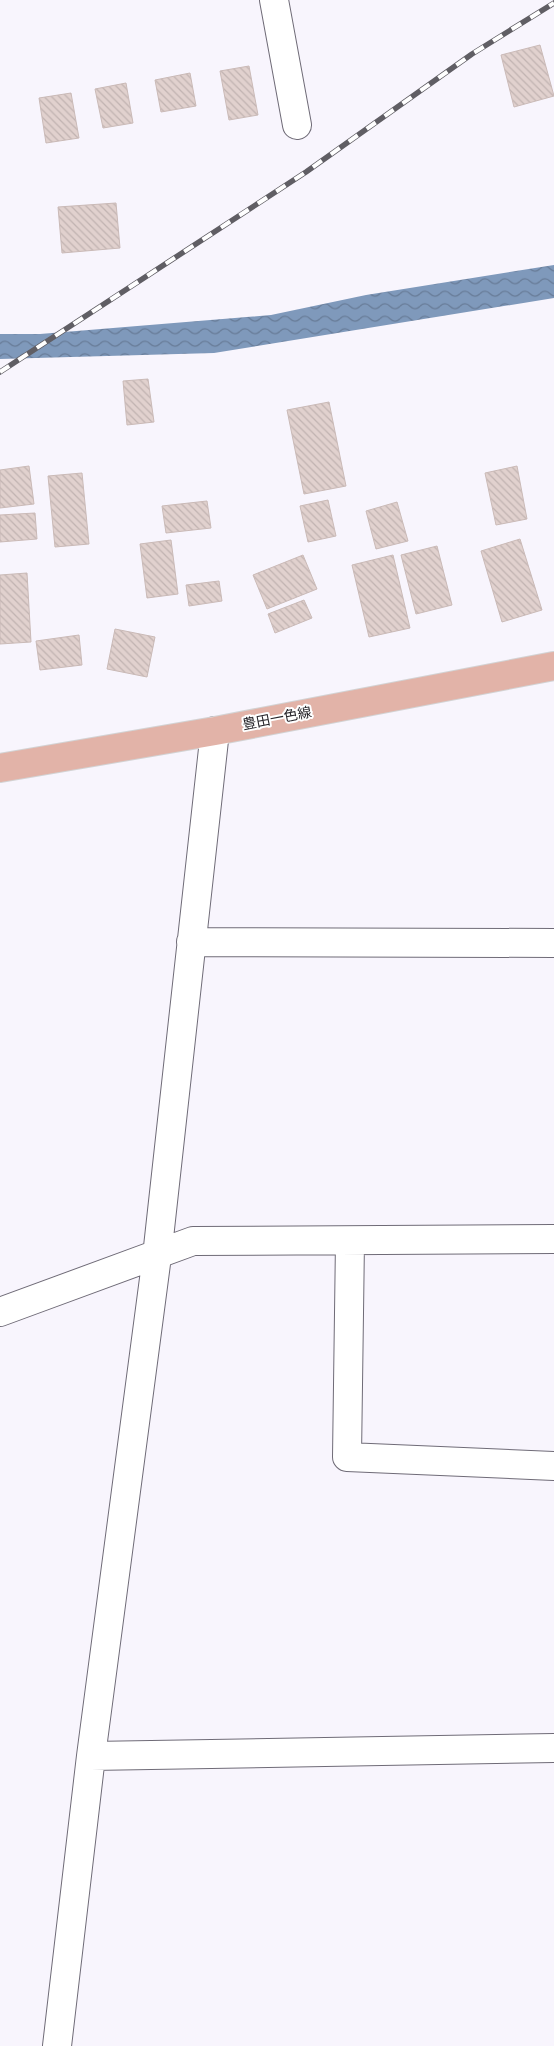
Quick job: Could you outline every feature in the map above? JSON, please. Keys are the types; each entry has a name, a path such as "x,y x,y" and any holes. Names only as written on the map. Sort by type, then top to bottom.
{"main road":[{"name":"豊田一色線","path":"0,768 214,731 554,666"}],"street":[{"path":"274,0 297,125"},
{"path":"57,2046 91,1756 157,1256 214,731"},
{"path":"191,942 554,943"},
{"path":"0,1312 115,1269 157,1256 193,1241 554,1239"},
{"path":"350,1241 348,1457 554,1466"},
{"path":"91,1756 554,1748"}],"water":[{"path":"554,265 554,298 214,353 0,359 0,334 40,334 271,315 366,295"}],"building":[{"path":"540,45 554,96 514,107 501,55"},
{"path":"249,66 258,115 229,120 220,71"},
{"path":"190,73 196,106 161,112 155,80"},
{"path":"126,83 133,123 103,128 95,89"},
{"path":"71,93 79,138 46,143 39,98"},
{"path":"116,203 120,248 62,253 58,207"},
{"path":"148,379 154,422 127,425 123,381"},
{"path":"329,402 346,486 304,494 287,410"},
{"path":"29,466 34,504 0,508 0,470"},
{"path":"517,466 527,519 496,525 485,473"},
{"path":"82,473 89,544 55,547 48,476"},
{"path":"328,500 336,536 308,542 300,506"},
{"path":"207,501 211,528 166,533 162,506"},
{"path":"397,502 408,541 376,549 366,511"},
{"path":"35,513 37,539 0,542 0,515"},
{"path":"520,539 542,610 502,622 481,551"},
{"path":"171,540 178,594 147,598 140,544"},
{"path":"437,546 452,605 416,614 401,555"},
{"path":"303,555 317,589 267,609 253,575"},
{"path":"393,555 410,628 369,637 352,565"},
{"path":"27,573 31,642 0,644 0,575"},
{"path":"219,581 222,601 189,606 186,585"},
{"path":"304,600 312,618 275,633 268,614"},
{"path":"115,629 155,637 147,677 107,669"},
{"path":"79,635 82,665 40,670 36,641"}],"railway":[{"path":"0,372 306,172 472,54 554,3"}]}
